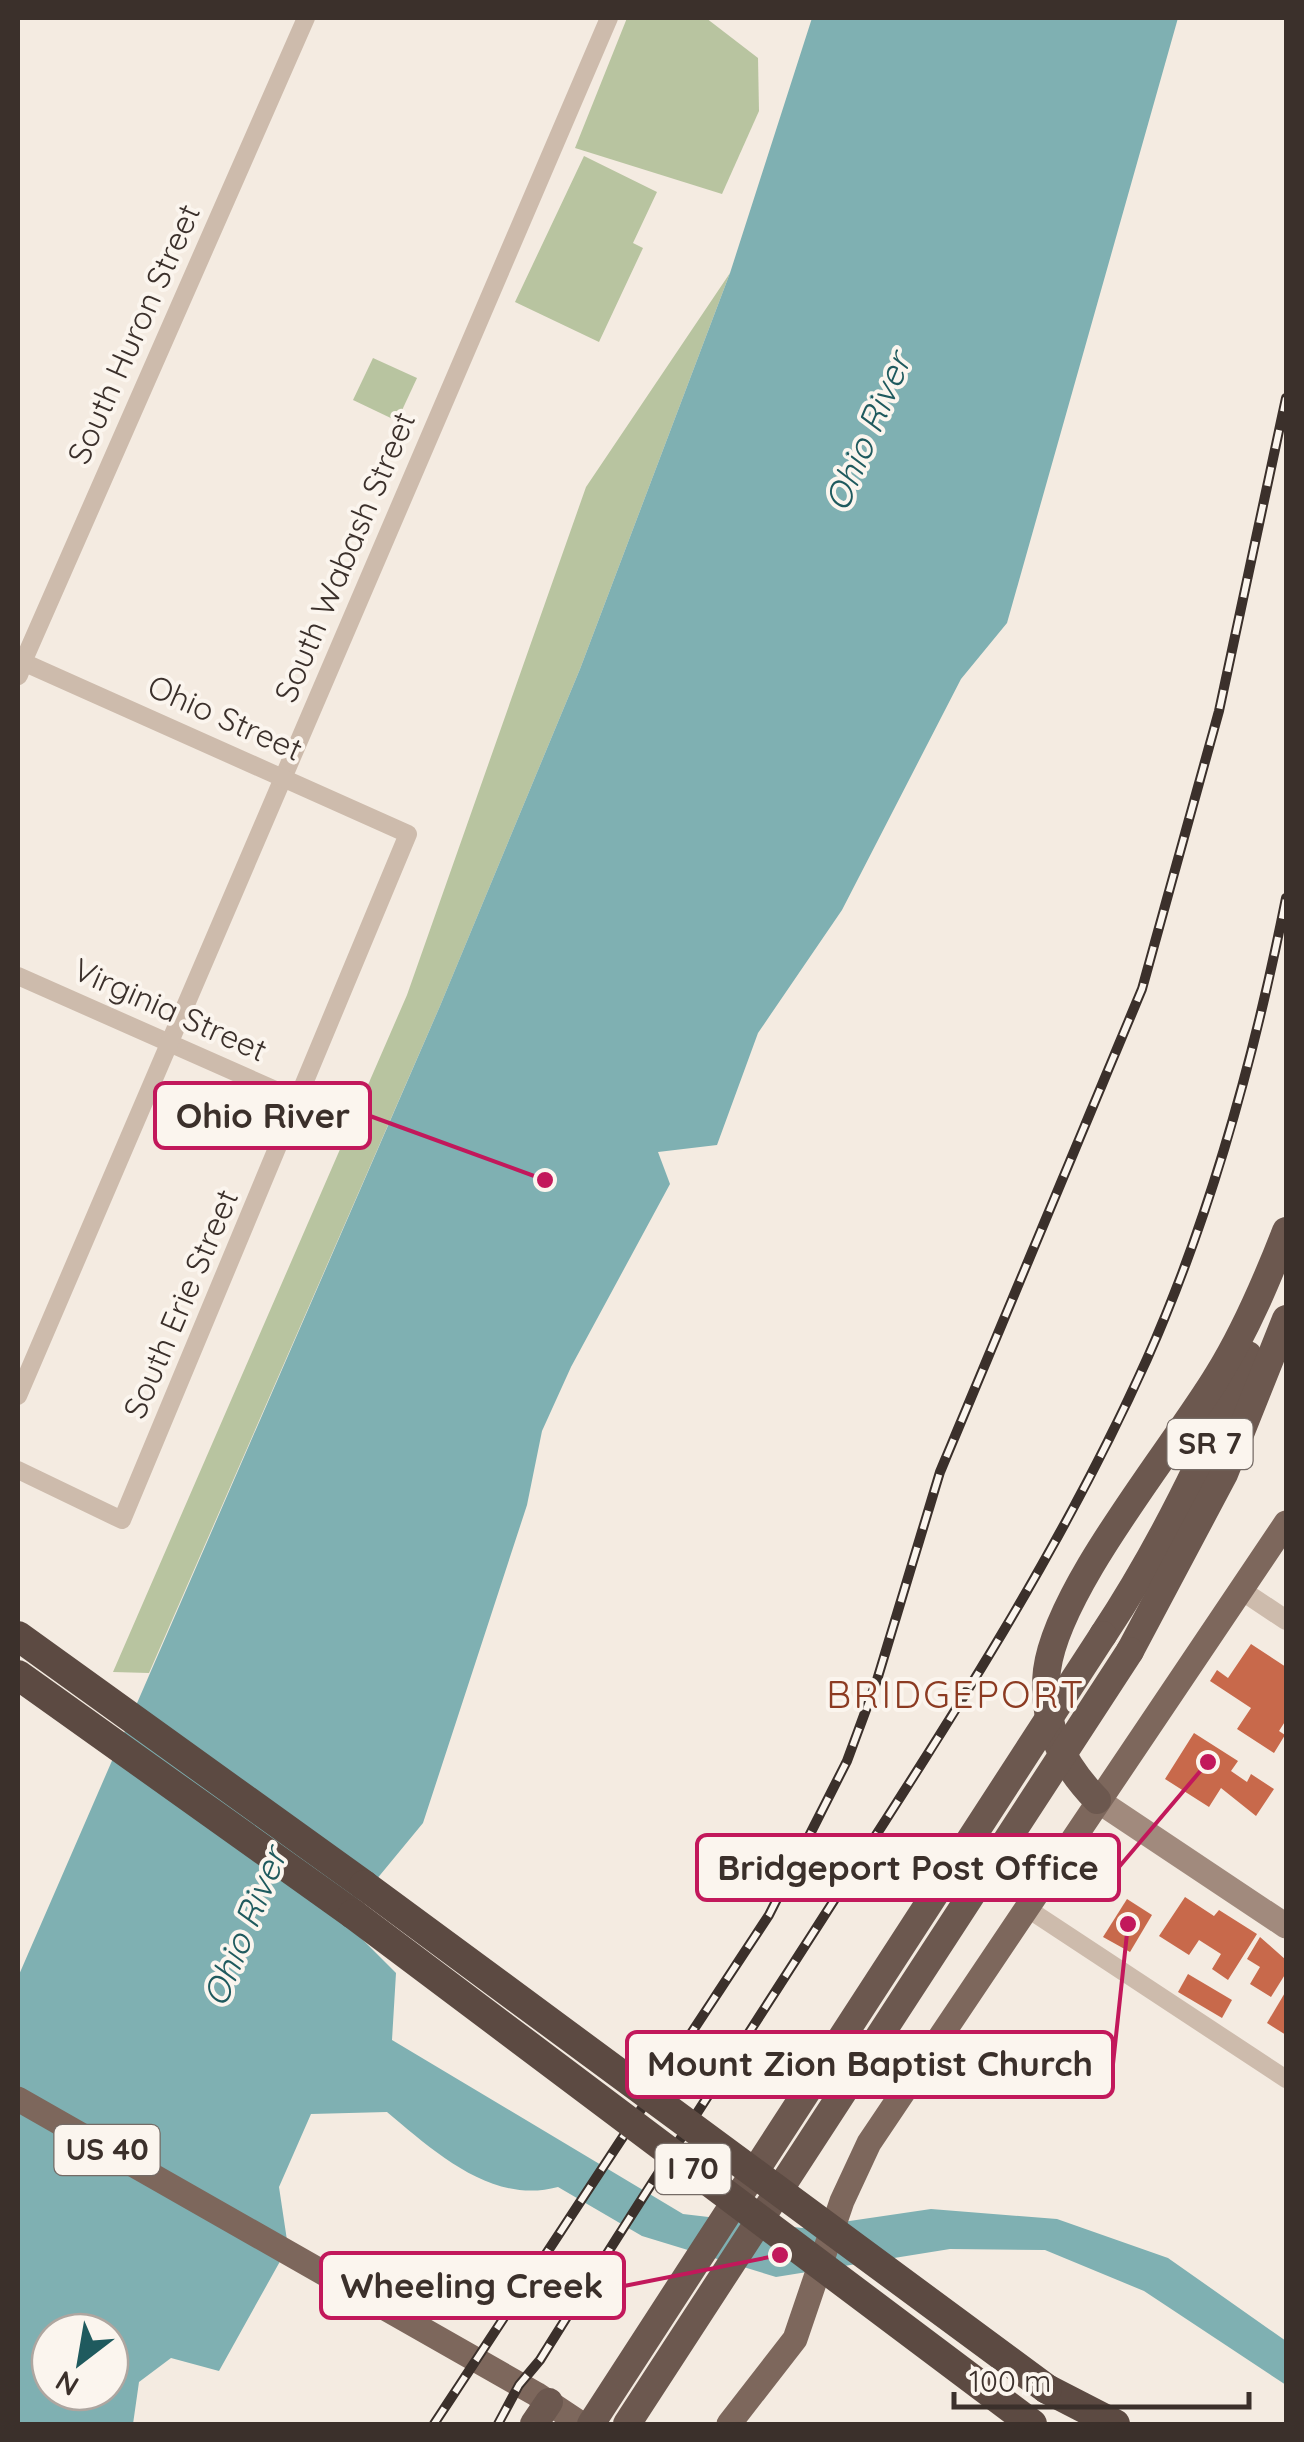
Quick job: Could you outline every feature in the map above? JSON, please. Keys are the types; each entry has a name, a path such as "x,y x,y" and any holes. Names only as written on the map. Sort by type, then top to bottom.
{"highway":[{"path":"1098,1800 1067,1768 1052,1728 1046,1688 1056,1633 1133,1503 1219,1374 1258,1300 1286,1231"},
{"name":"SR 7","path":"591,2424 1151,1563 1203,1459 1258,1330 1286,1240"},
{"name":"SR 7","path":"627,2424 1130,1651 1224,1474 1286,1319"},
{"name":"I 70","path":"18,1636 364,1884 1046,2389 1087,2424"},
{"name":"I 70","path":"18,1674 353,1914 1032,2424"},
{"path":"1046,2389 1115,2424"}],"main road":[{"path":"730,2424 782,2358 804,2318 850,2180 869,2143 1286,1523"},
{"path":"1098,1800 1286,1926"},
{"name":"US 40","path":"18,2100 445,2343 542,2414 581,2424"}],"street":[{"name":"South Huron Street","path":"19,665 306,18"},
{"name":"South Wabash Street","path":"18,1396 609,18"},
{"name":"Ohio Street","path":"19,665 284,776 408,834"},
{"name":"South Erie Street","path":"18,1470 122,1520 408,834"},
{"name":"Virginia Street","path":"18,976 298,1100"},
{"path":"1241,1590 1286,1620"},
{"path":"1025,1907 1286,2078"}],"green space":[{"path":"627,18 706,18 758,58 759,111 722,194 575,148"},
{"path":"584,156 657,192 633,243 643,248 599,342 515,302"},
{"path":"730,273 580,669 440,1006 149,1673 113,1672 407,995 586,487"},
{"path":"373,358 417,378 397,421 353,400"}],"water":[{"path":"812,18 1178,18 1007,623 961,679 842,910 758,1033 717,1145 658,1152 670,1184 571,1367 542,1431 527,1505 423,1823 343,1920 396,1973 392,2040 683,2214 802,2228 931,2209 1057,2219 1168,2258 1286,2341 1286,2385 1144,2291 1045,2250 950,2249 776,2277 642,2236 558,2187 534,2191 488,2182 445,2158 387,2112 311,2114 279,2187 288,2247 219,2371 171,2358 139,2382 133,2424 18,2424 18,1977 440,1006 580,669 730,273"}],"building":[{"path":"1251,1644 1286,1667 1286,1720 1279,1731 1285,1735 1274,1753 1237,1729 1251,1708 1210,1681 1217,1670 1228,1678"},
{"path":"1194,1733 1238,1761 1231,1771 1247,1782 1251,1774 1274,1789 1256,1816 1221,1788 1209,1807 1165,1779"},
{"path":"1185,1897 1214,1916 1219,1910 1257,1934 1228,1980 1212,1969 1221,1954 1199,1940 1189,1955 1159,1936"},
{"path":"1127,1899 1152,1915 1130,1952 1103,1937"},
{"path":"1260,1937 1286,1960 1286,1973 1271,1997 1250,1984 1260,1967 1247,1959"},
{"path":"1188,1974 1232,2000 1222,2018 1178,1992"},
{"path":"1286,1991 1286,2035 1267,2023"}],"railway":[{"path":"434,2424 769,1915 847,1761 877,1680 940,1472 1142,989 1219,711 1286,398"},
{"path":"498,2424 519,2385 540,2360 937,1740 1083,1490 1147,1359 1192,1247 1246,1074 1286,898"}],"place":[{"name":"Ohio River","path":"545,1180"},
{"name":"Bridgeport Post Office","path":"1208,1762"},
{"name":"Mount Zion Baptist Church","path":"1128,1924"},
{"name":"Wheeling Creek","path":"780,2255"}],"district":[{"name":"BRIDGEPORT","path":"956,1695"}]}
